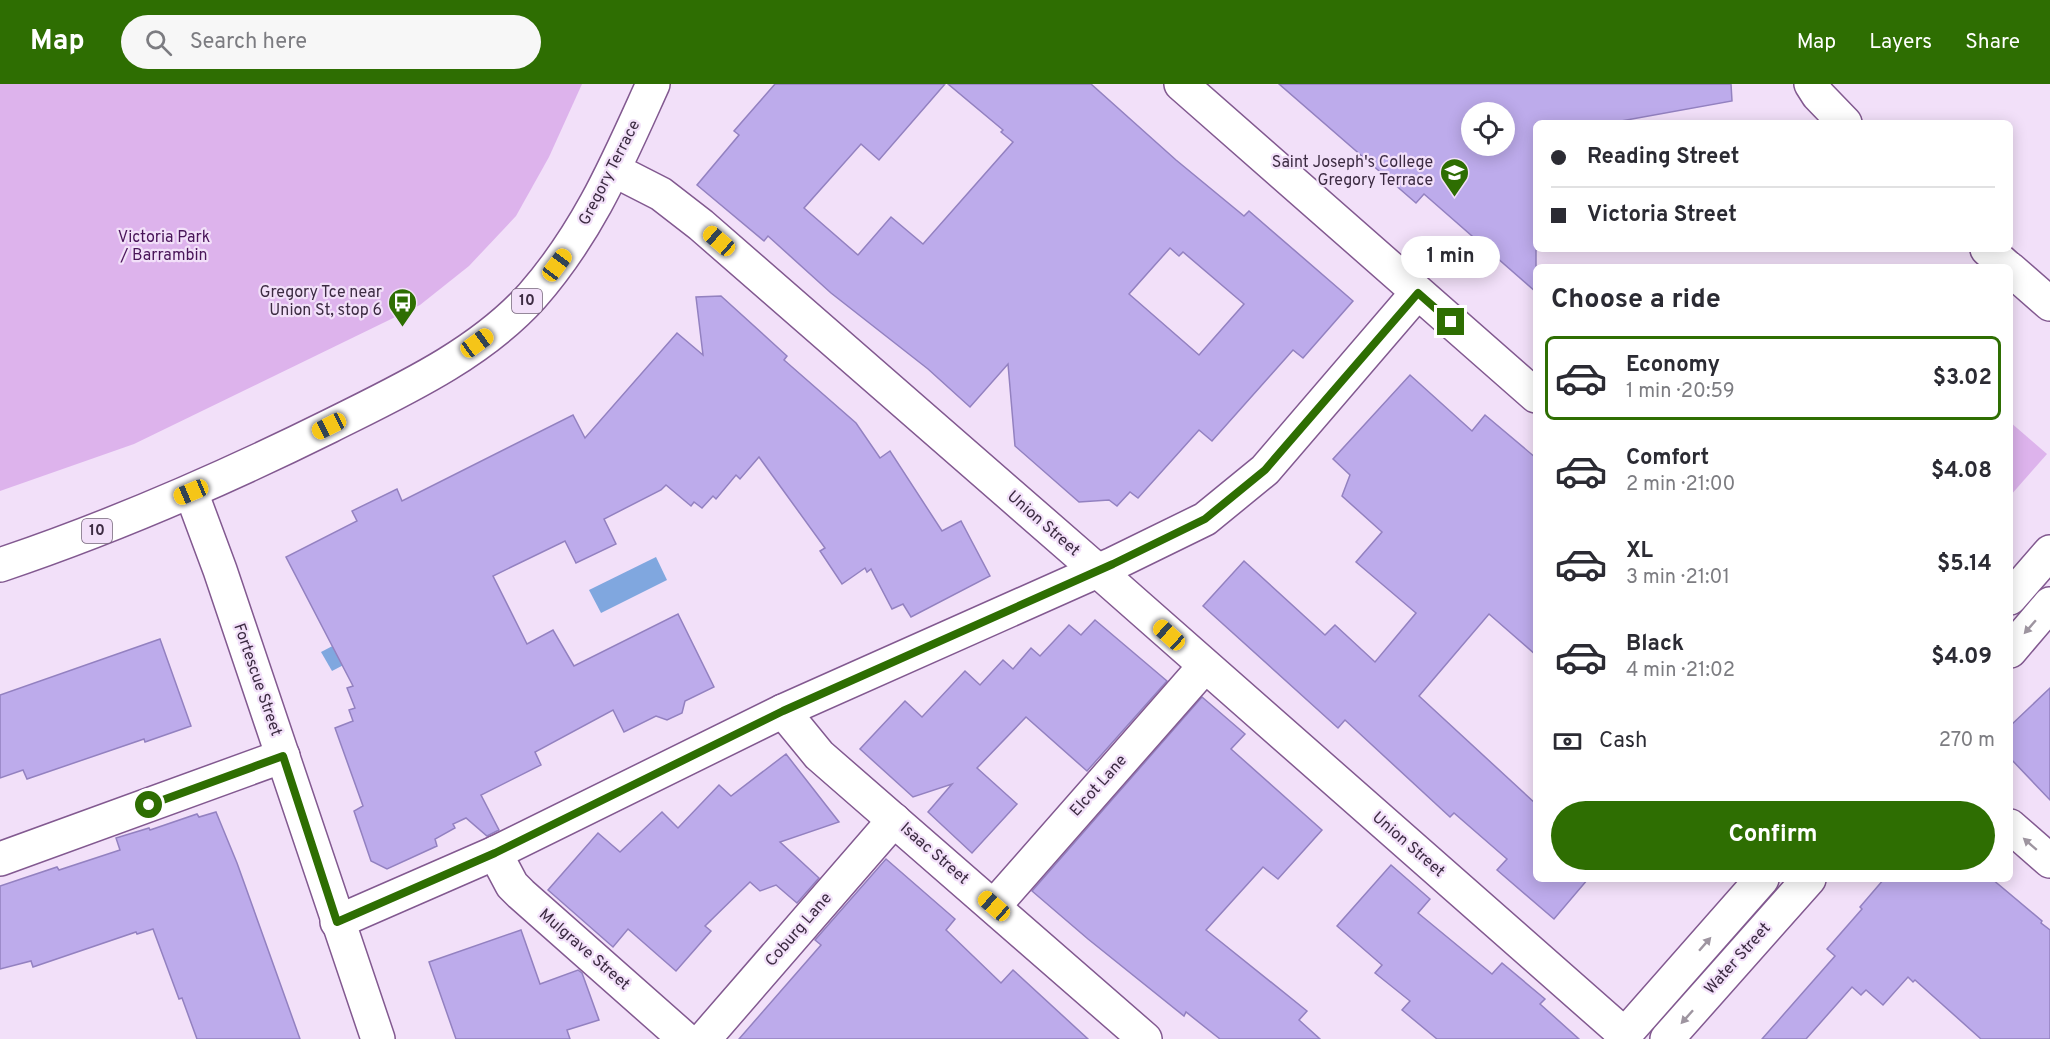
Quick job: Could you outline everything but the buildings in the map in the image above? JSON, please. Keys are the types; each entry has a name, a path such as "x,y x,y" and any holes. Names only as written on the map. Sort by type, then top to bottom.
{"street":[{"name":"Gregory Terrace","path":"0,565 109,527 252,464 398,391 457,357 496,329 530,297 564,256 599,201 653,84"},
{"path":"1181,84 1533,393"},
{"path":"1811,84 1818,95 1842,120"},
{"name":"Union Street","path":"614,170 672,202 1098,571 1623,1037"},
{"path":"1990,252 2004,264"},
{"path":"2013,272 2050,304"},
{"path":"337,922 495,853 783,711 1098,571 1205,519 1265,470 1418,293"},
{"name":"Fortescue Street","path":"191,492 220,570 378,1039"},
{"path":"2013,595 2050,552"},
{"path":"2013,647 2050,604"},
{"name":"Elcot Lane","path":"994,906 1204,667"},
{"name":"Isaac Street","path":"783,711 819,755 1145,1039"},
{"path":"0,859 283,756"},
{"name":"Coburg Lane","path":"704,1039 894,820"},
{"path":"2013,829 2050,861"},
{"name":"Mulgrave Street","path":"495,853 512,885 521,894 685,1039"},
{"path":"1623,1037 1759,882"},
{"name":"Water Street","path":"1667,1039 1806,882"}],"green space":[{"name":"Victoria Park / Barrambin","path":"0,84 582,84 549,157 516,216 469,266 420,305 134,444 0,491"},
{"path":"2013,425 2047,454 2013,493"}],"water":[{"path":"656,557 667,580 601,613 589,590"},
{"path":"373,625 384,644 332,671 321,652"}],"place":[{"name":"Saint Joseph's College Gregory Terrace","path":"1454,198"},
{"name":"Gregory Tce near Union St, stop 6","path":"403,328"}],"route":[{"path":"149,805 283,756 337,922 495,853 783,711 1113,564 1205,519 1265,470 1418,293 1451,322"}]}
